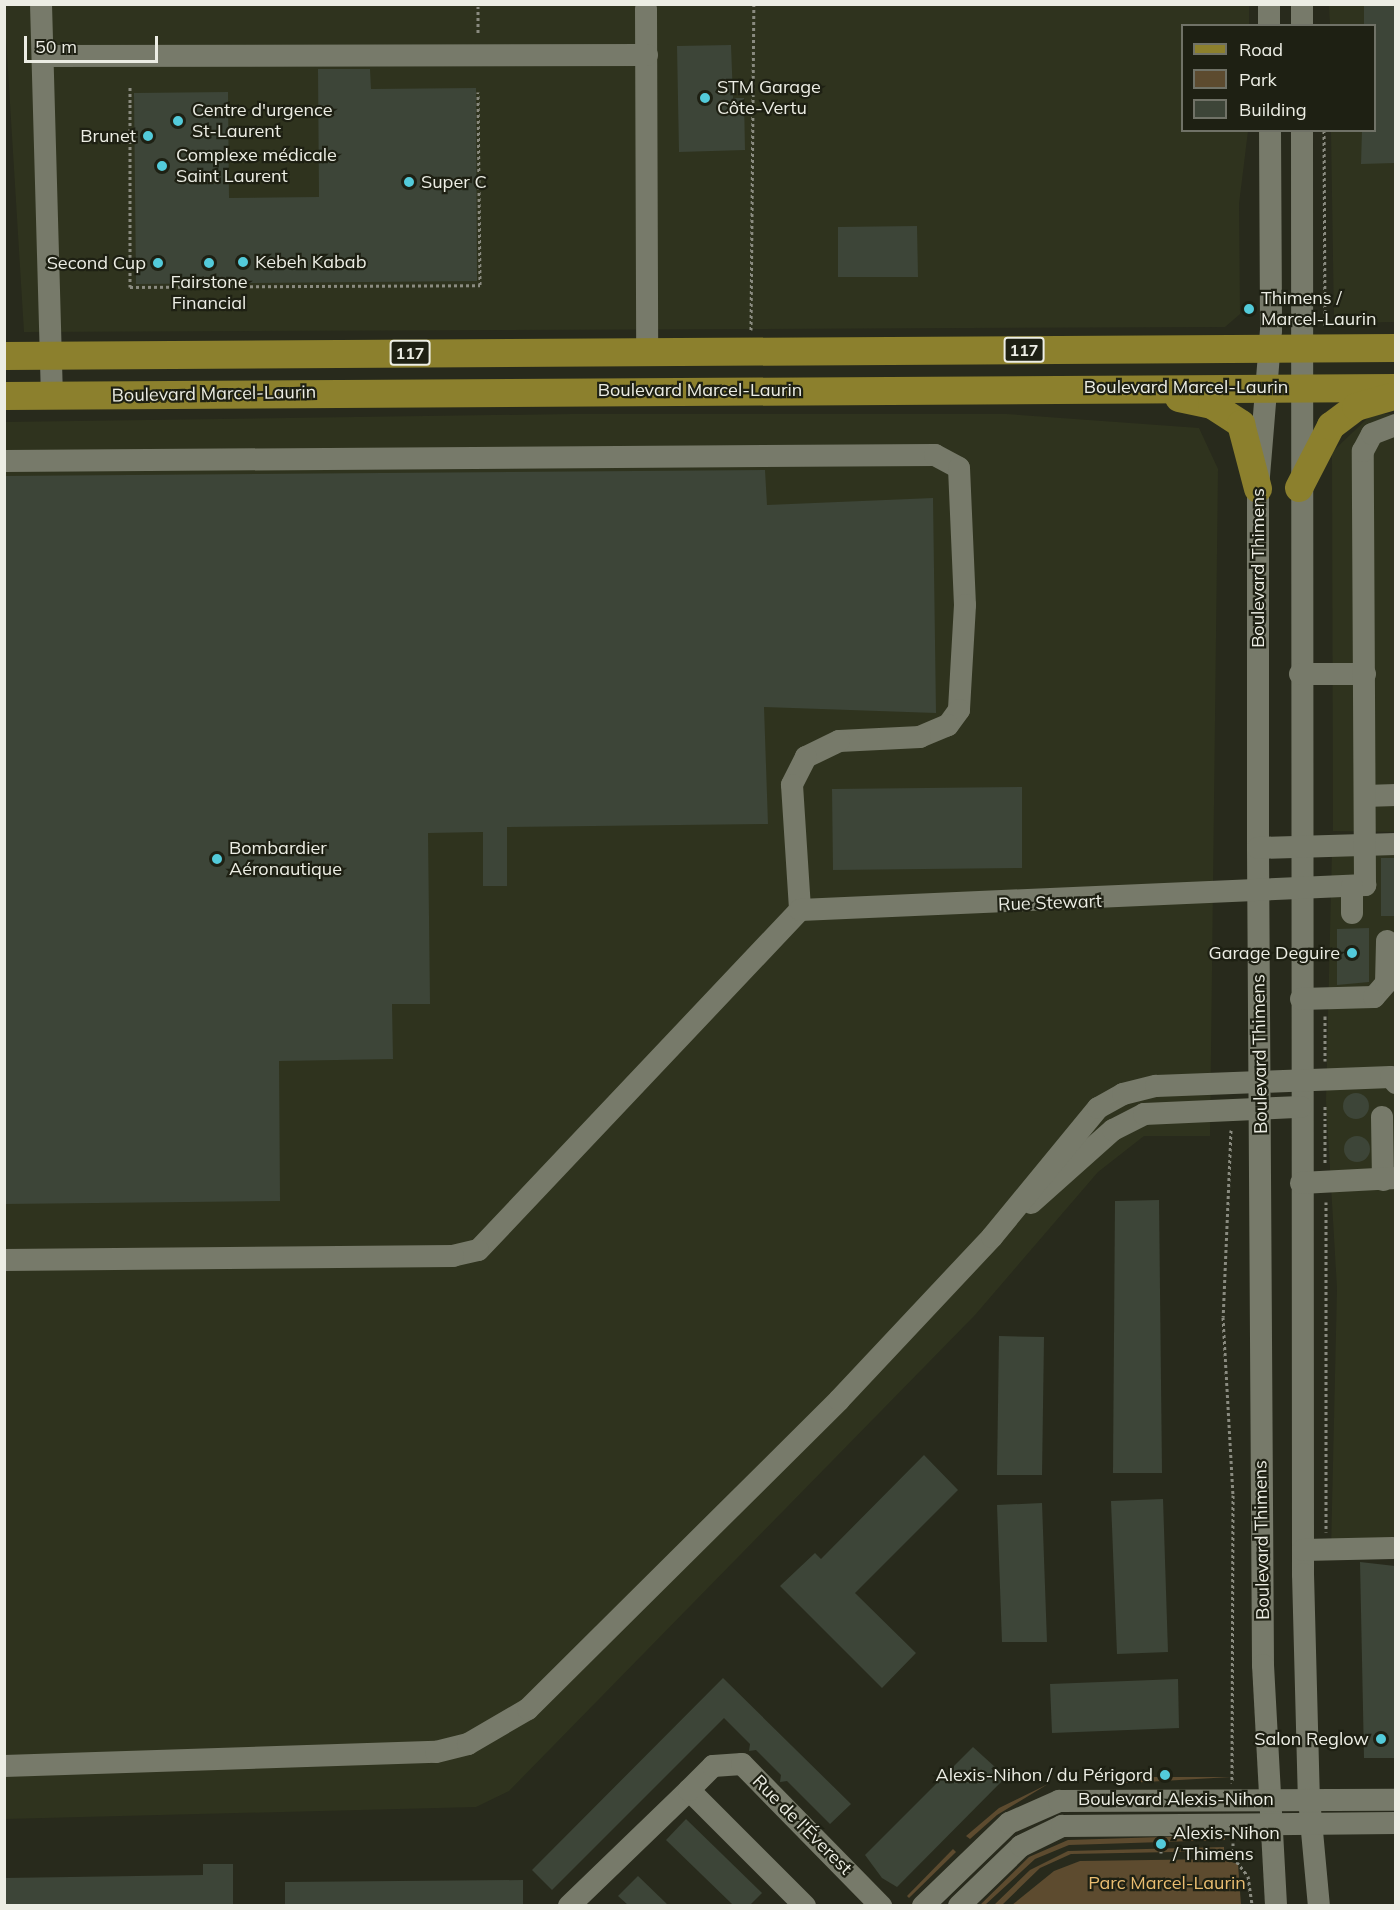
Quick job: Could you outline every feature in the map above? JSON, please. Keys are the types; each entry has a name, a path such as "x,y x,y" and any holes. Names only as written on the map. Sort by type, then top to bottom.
{"main road":[{"name":"Boulevard Marcel-Laurin","path":"4,356 1395,348"},
{"path":"646,352 646,391"},
{"path":"1126,388 1212,405 1232,416 1244,427 1258,489"},
{"name":"Boulevard Marcel-Laurin","path":"4,396 1395,388"},
{"path":"1299,488 1331,426 1367,402 1395,396"}],"street":[{"path":"41,4 52,396"},
{"path":"1269,4 1269,24"},
{"path":"1302,4 1302,24"},
{"path":"646,9 646,352"},
{"path":"43,56 647,55"},
{"name":"Boulevard Thimens","path":"1270,132 1270,349 1258,489 1258,892 1266,1798 1276,1905"},
{"path":"1302,132 1299,488 1303,1550 1309,1798 1318,1905"},
{"path":"1352,913 1353,886 1365,885 1366,845 1363,451 1372,434 1395,425"},
{"path":"4,461 919,454 951,461 959,468 965,519 959,710 936,733 839,741 806,758 792,785 800,910 478,1250 453,1256 4,1260"},
{"path":"1300,674 1365,674"},
{"path":"1365,796 1395,795"},
{"path":"1258,848 1395,844"},
{"name":"Rue Stewart","path":"800,910 1258,892 1353,886"},
{"path":"1301,999 1374,997 1386,983 1387,941"},
{"path":"4,1766 424,1753 468,1744 528,1709 839,1400 992,1237 1074,1131 1111,1100 1155,1086 1391,1077 1395,1083"},
{"path":"992,1237 1133,1118 1164,1111 1301,1107"},
{"path":"1301,1183 1389,1179 1382,1117"},
{"path":"1303,1550 1393,1548"},
{"name":"Rue de l'Éverest","path":"569,1905 712,1766 742,1764 880,1905"},
{"path":"689,1790 805,1905"},
{"name":"Boulevard Alexis-Nihon","path":"923,1905 1009,1823 1068,1800 1309,1798 1395,1800"},
{"path":"1068,1800 1069,1824"},
{"name":"Boulevard Alexis-Nihon","path":"959,1905 1032,1838 1069,1824 1395,1823"}],"path":[{"path":"751,335 754,4"},
{"path":"478,6 478,35"},
{"path":"130,87 133,188 130,287 480,285 478,92"},
{"path":"1324,132 1325,328"},
{"path":"1325,1010 1325,1066"},
{"path":"1324,1098 1325,1168"},
{"name":"Boulevard Thimens","path":"1230,1135 1223,1317 1233,1494 1232,1780"},
{"path":"1326,1201 1326,1534"},
{"path":"1152,1844 1171,1844"},
{"path":"1161,1844 1161,1853"},
{"path":"1232,1853 1248,1876 1252,1905"}],"shaded area":[{"path":"4,5 1249,5 1249,24 1181,24 1181,132 1248,132 1239,204 1240,314 1225,327 24,332"},
{"path":"1329,5 1395,5 1395,322 1334,323 1331,132 1376,132 1376,24 1330,24"},
{"path":"572,414 1006,414 1199,428 1218,469 1210,1136 1144,1136 1098,1172 975,1315 509,1791 476,1807 5,1819 4,422"},
{"path":"1372,414 1395,414 1395,832 1333,831 1332,452"},
{"path":"1395,847 1395,1550 1331,1551 1337,1288 1326,1101 1332,849"}],"green space":[{"path":"1099,1777 1231,1777 1128,1783"},
{"path":"1048,1784 997,1815 970,1839 966,1836 999,1808"},
{"path":"1225,1835 1225,1840 1069,1845 1035,1859 985,1905 979,1906 1029,1857 1068,1840"},
{"path":"1224,1847 1224,1851 1071,1854 1040,1868 1002,1905 994,1905 1030,1870 1068,1851"},
{"path":"953,1849 956,1852 909,1898 907,1896"},
{"name":"Parc Marcel-Laurin","path":"1221,1859 1238,1864 1241,1905 1012,1905 1054,1871 1080,1861"}],"building":[{"path":"1364,4 1395,4 1395,163 1361,164 1362,132 1376,132 1376,24 1364,24"},
{"name":"STM Garage Côte-Vertu","path":"731,45 733,98 744,98 745,150 679,152 677,46"},
{"path":"318,69 370,69 371,89 476,88 477,281 136,284 134,93 228,92 229,198 319,197"},
{"path":"917,226 918,277 838,277 838,227"},
{"name":"Bombardier Aéronautique","path":"765,470 767,505 933,498 936,713 764,707 768,824 507,827 507,886 483,886 483,832 428,833 430,1004 392,1004 393,1059 279,1061 280,1201 4,1204 4,476"},
{"path":"1022,787 1022,868 833,870 832,789"},
{"path":"1381,858 1395,858 1395,916 1381,916"},
{"path":"1369,928 1369,982 1337,985 1337,929"},
{"path":"1356,1093 1365,1097 1369,1106 1365,1115 1356,1119 1347,1115 1343,1106 1347,1097"},
{"path":"1357,1136 1366,1140 1370,1149 1366,1158 1357,1162 1348,1158 1344,1149 1348,1140"},
{"path":"1159,1200 1162,1473 1113,1473 1115,1201"},
{"path":"999,1336 1044,1337 1042,1475 997,1475"},
{"path":"924,1455 958,1490 855,1593 916,1653 882,1688 780,1586 815,1553 821,1559"},
{"path":"1163,1499 1168,1652 1117,1654 1111,1501"},
{"path":"1042,1503 1047,1642 1002,1642 997,1505"},
{"path":"1360,1562 1395,1566 1395,1758 1364,1758"},
{"path":"723,1678 851,1804 830,1824 787,1781 780,1782 781,1775 756,1750 749,1751 750,1744 724,1718 552,1890 532,1870"},
{"path":"1178,1679 1179,1728 1052,1733 1050,1684"},
{"path":"973,1747 1006,1777 897,1887 882,1878 865,1855"},
{"path":"686,1819 762,1893 750,1905 733,1905 666,1840"},
{"path":"203,1864 233,1864 233,1905 4,1905 4,1878 203,1875"},
{"path":"638,1876 668,1905 628,1905 618,1896"},
{"path":"523,1880 523,1905 285,1905 285,1882"}],"place":[{"name":"STM Garage Côte-Vertu","path":"705,98"},
{"name":"Centre d'urgence St-Laurent","path":"178,121"},
{"name":"Brunet","path":"148,136"},
{"name":"Complexe médicale Saint Laurent","path":"162,166"},
{"name":"Super C","path":"409,182"},
{"name":"Kebeh Kabab","path":"243,262"},
{"name":"Second Cup","path":"158,263"},
{"name":"Fairstone Financial","path":"209,263"},
{"name":"Thimens / Marcel-Laurin","path":"1249,309"},
{"name":"Bombardier Aéronautique","path":"217,859"},
{"name":"Garage Deguire","path":"1352,953"},
{"name":"Salon Reglow","path":"1381,1739"},
{"name":"Alexis-Nihon / du Périgord","path":"1165,1775"},
{"name":"Alexis-Nihon / Thimens","path":"1161,1844"}]}
